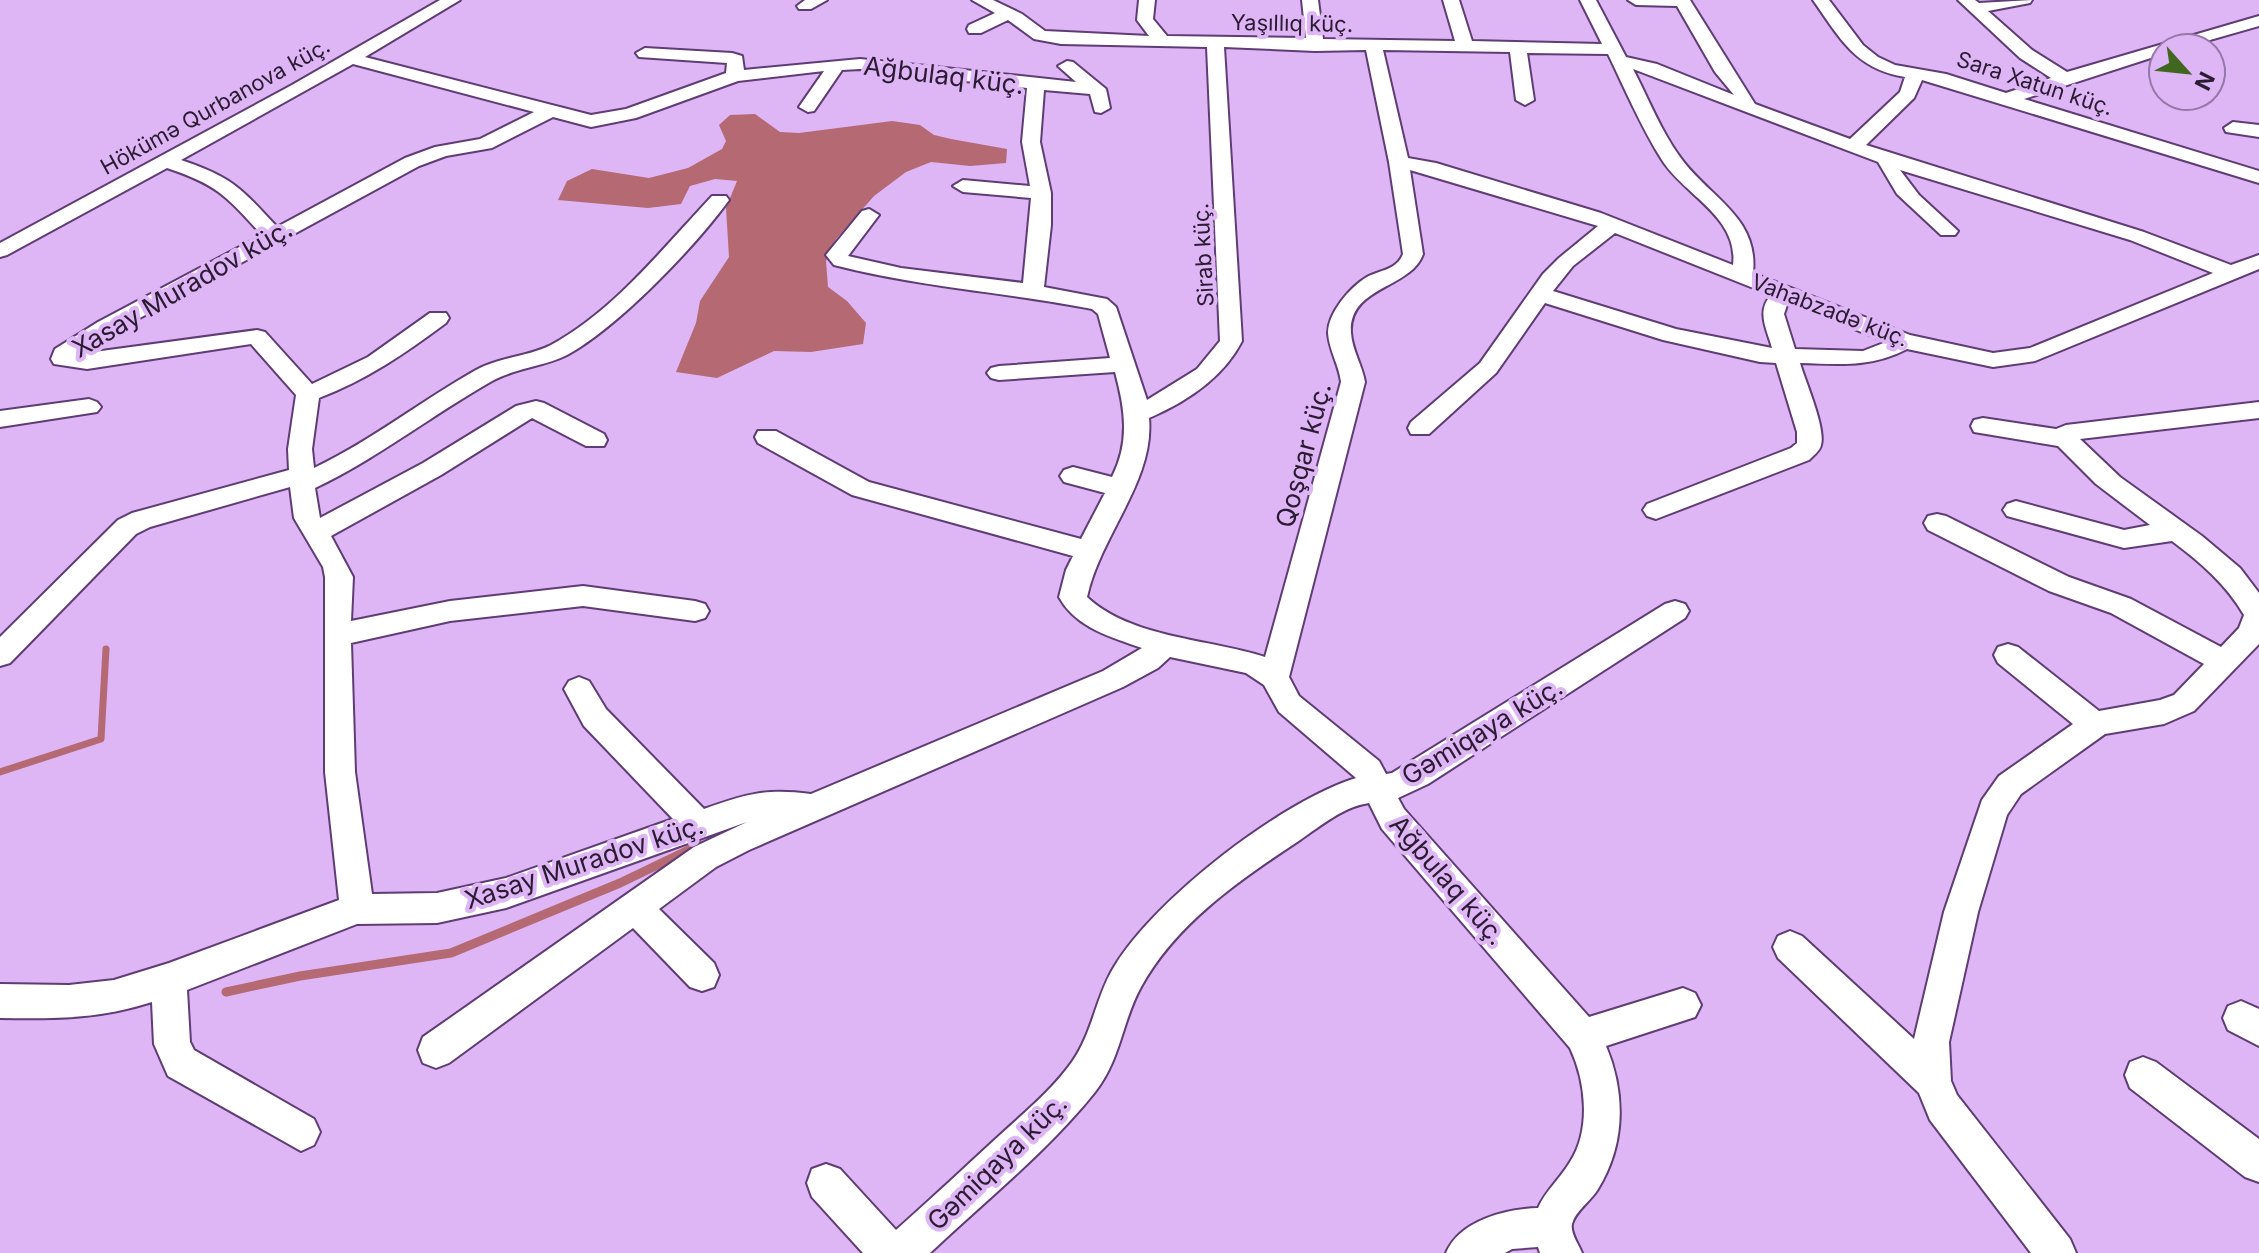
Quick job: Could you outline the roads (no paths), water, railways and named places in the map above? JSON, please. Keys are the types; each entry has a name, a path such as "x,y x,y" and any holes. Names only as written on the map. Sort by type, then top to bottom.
{"street":[{"name":"Hökümə Qurbanova küç.","path":"0,251 167,162 452,0"},
{"name":"Yaşıllıq küç.","path":"980,0 1009,13 1048,37 1215,44 1518,48 1617,55 1886,159 2137,236 2233,273"},
{"path":"1147,0 1145,20 1159,37 1159,42"},
{"path":"1310,0 1315,46"},
{"path":"1451,0 1465,47"},
{"path":"1588,0 1671,159 1719,206 1737,232 1745,247 1746,261 1742,276"},
{"path":"1636,0 1682,0 1724,72 1741,91 1748,108"},
{"name":"Sara Xatun küç.","path":"1821,0 1861,52 1873,62 1945,78 2004,100 2259,177"},
{"path":"1971,4 2024,0"},
{"path":"1971,4 2026,54 2064,78"},
{"path":"975,29 1009,13"},
{"path":"2004,100 2064,78 2259,21"},
{"name":"Sirab küç.","path":"1137,414 1151,409 1215,367 1227,353 1231,341 1215,44"},
{"name":"Qoşqar küç.","path":"1274,677 1353,382 1352,368 1340,341 1339,329 1353,301 1365,289 1377,280 1396,275 1411,261 1399,162 1374,47"},
{"path":"1518,48 1525,100"},
{"path":"645,53 732,58 736,60 735,76"},
{"name":"Ağbulaq küç.","path":"352,59 579,120 606,120 735,76 836,64 874,65 1036,84 1031,142 1041,193 1041,225 1033,291 1103,306 1108,312 1137,414 1138,434 1133,461 1088,550 1074,585 1073,597 1078,606 1092,616 1165,645 1256,665 1274,677 1289,704 1357,758 1378,787 1393,819 1583,1036 1594,1055 1602,1084 1603,1108 1597,1142 1584,1176 1556,1211 1557,1240"},
{"path":"808,107 828,81 836,64"},
{"path":"1067,66 1100,93 1101,108"},
{"path":"1853,147 1908,94 1914,84 1915,73"},
{"path":"1036,84 1096,89"},
{"name":"Xasay Muradov küç.","path":"308,394 257,337 87,362 62,359 73,345 428,154 485,144 550,111"},
{"path":"2233,128 2259,131"},
{"path":"1886,159 1891,174 1901,188 1948,231"},
{"path":"167,162 201,173 230,188 273,235"},
{"name":"Vahabzadə küç.","path":"1399,162 1429,167 1613,224 1783,295 1904,341 1978,358 2016,358 2035,354 2259,261"},
{"path":"963,186 1041,193"},
{"path":"0,655 127,527 141,520 302,480 411,426 487,374 558,350 595,325 636,289 719,200"},
{"path":"869,215 836,255 841,261 901,274 1033,291"},
{"path":"1420,428 1488,368 1566,262 1613,224"},
{"path":"1540,294 1671,335 1785,358 1863,358 1878,355 1904,341"},
{"path":"1656,510 1800,454 1809,445 1809,432 1773,314 1774,305 1783,295"},
{"path":"357,909 340,772 339,577 336,566 307,518 300,449 308,394 367,369 438,318"},
{"path":"999,373 1124,364"},
{"path":"0,419 89,407"},
{"path":"315,533 432,469 524,412 536,409 595,440"},
{"path":"2066,439 2066,433 2074,430 2122,428 2259,410"},
{"path":"2001,435 2066,439 2110,483 2236,581 2258,615 2251,634 2184,703 2164,712 2095,725 2010,785 1993,810 1961,912 1934,1028 1931,1042 1933,1081 1943,1107 2056,1253"},
{"path":"767,437 872,493 1088,550"},
{"path":"1073,476 1121,488"},
{"path":"2016,510 2124,539 2174,531"},
{"path":"1937,523 2059,584 2121,606 2224,662"},
{"path":"337,635 450,611 583,596 695,611"},
{"name":"Gəmiqaya küç.","path":"901,1253 1061,1104 1085,1075 1103,1045 1125,980 1149,946 1189,903 1240,862 1329,803 1355,792 1397,785 1417,775 1675,611"},
{"name":"Xasay Muradov küç.","path":"0,1001 69,1002 114,997 169,980 357,909 437,908 506,893 742,809 774,803 812,808 1113,679 1148,660 1165,645"},
{"path":"2008,655 2095,725"},
{"path":"579,689 584,705 595,721 632,754 699,825"},
{"path":"436,1050 705,857 812,808"},
{"path":"635,907 702,975"},
{"path":"1790,947 1933,1081"},
{"path":"169,980 172,1044 181,1063 301,1132"},
{"path":"1583,1036 1683,1005"},
{"path":"2143,1075 2259,1163"},
{"path":"826,1183 890,1253"},
{"path":"1466,1253 1508,1229 1557,1240"}],"waterway":[{"path":"0,772 101,739 106,649"},
{"path":"721,834 740,825 736,827"},
{"path":"226,992 300,976 451,953 620,883 699,845"}]}
